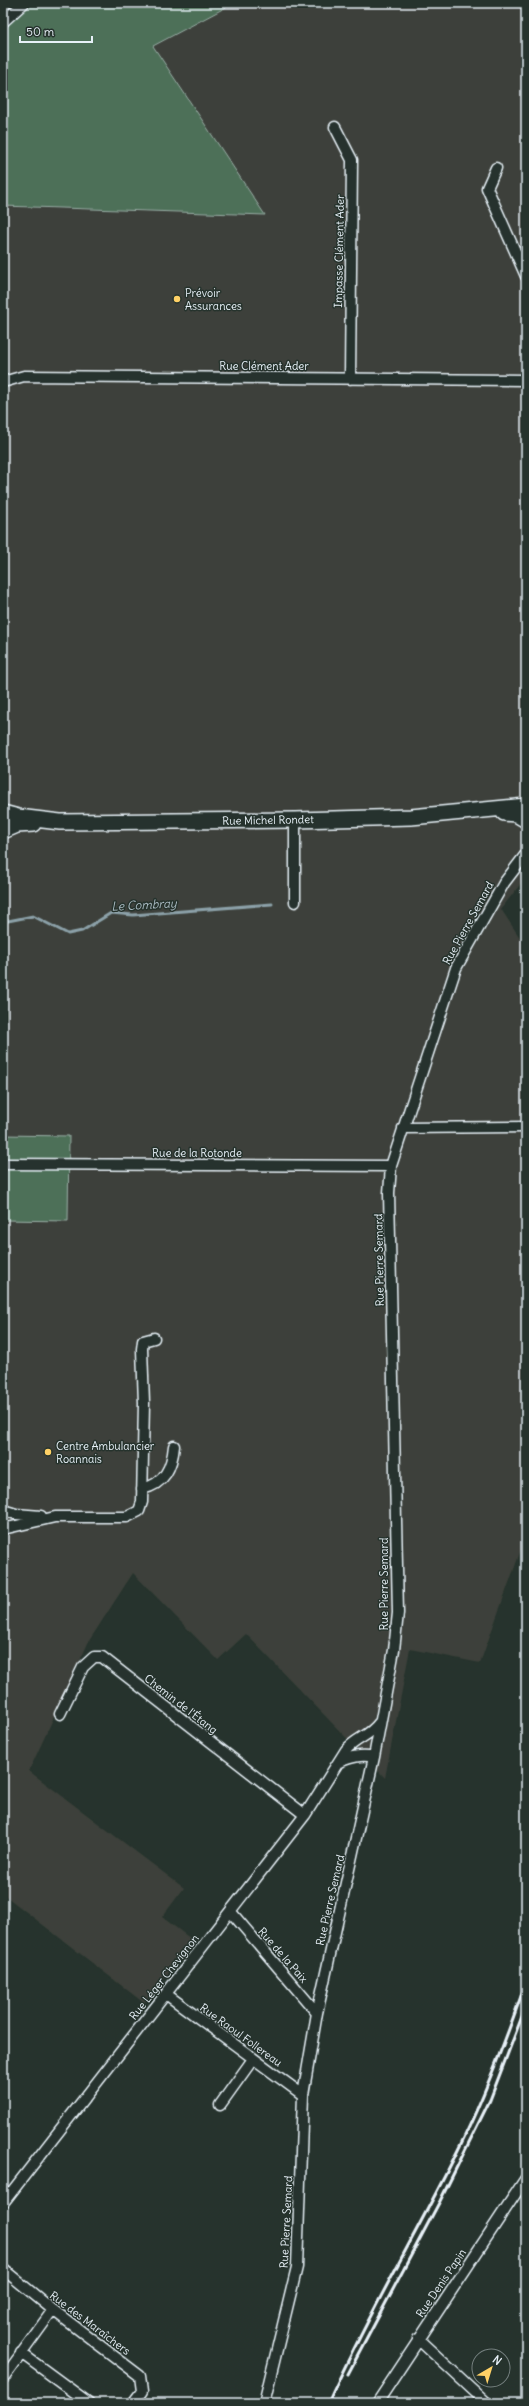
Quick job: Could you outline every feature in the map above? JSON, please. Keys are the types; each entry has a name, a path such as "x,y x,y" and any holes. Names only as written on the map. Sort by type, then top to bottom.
{"street":[{"path":"3,22 24,3"},
{"name":"Impasse Clément Ader","path":"335,127 352,160 350,379"},
{"path":"496,168 486,188 526,276"},
{"name":"Rue Clément Ader","path":"3,382 24,376 526,380"},
{"name":"Rue Michel Rondet","path":"3,831 17,825 60,822 295,820 411,817 477,812 526,806"},
{"name":"Rue Michel Rondet","path":"477,812 516,814 526,820"},
{"name":"Rue Michel Rondet","path":"3,813 18,817 60,822"},
{"path":"295,820 295,902"},
{"name":"Rue Pierre Semard","path":"264,2403 297,2267 303,2095 317,2013 374,1757 394,1650 398,1613 390,1201 391,1166 456,968 504,883 526,854"},
{"path":"404,1128 526,1127"},
{"name":"Rue de la Rotonde","path":"3,1164 391,1166"},
{"path":"3,1510 16,1514 55,1517 126,1517 139,1511 142,1502 144,1403 142,1349 143,1341 154,1338"},
{"path":"142,1489 161,1481 172,1464 174,1446"},
{"path":"3,1529 55,1517"},
{"name":"Chemin de l'Étang","path":"60,1714 84,1667 94,1657 102,1657 305,1815"},
{"name":"Rue Léger Chevignon","path":"3,2203 305,1815 353,1741 362,1738 373,1731 380,1721"},
{"path":"362,1738 371,1747 374,1757"},
{"path":"339,1762 366,1755 374,1757"},
{"name":"Rue de la Paix","path":"231,1912 317,2013"},
{"name":"Rue Raoul Follereau","path":"166,1994 303,2095"},
{"path":"220,2105 253,2059"},
{"name":"Rue Denis Papin","path":"377,2403 526,2178"},
{"name":"Rue des Maraîchers","path":"3,2269 53,2310 140,2376 142,2391 133,2403"},
{"path":"3,2379 53,2310"},
{"path":"418,2339 487,2403"},
{"path":"21,2353 89,2403"}],"shaded area":[{"path":"234,3 526,3 526,877 501,909 526,947 526,1536 480,1663 410,1649 385,1778 246,1634 218,1660 133,1573 89,1641 29,1771 184,1888 162,1917 195,1942 144,2003 3,1894 3,206 264,215 153,46"}],"green space":[{"path":"3,3 234,3 153,46 265,215 3,206"},
{"path":"3,1007 6,1007 3,1135"},
{"path":"3,1135 69,1136 68,1221 3,1220"}],"waterway":[{"name":"Le Combray","path":"3,922 33,916 68,934 82,931 111,913 133,915 272,904"}],"railway":[{"path":"328,2403 375,2307 468,2130 495,2067 526,1982"},
{"path":"348,2374 440,2201 490,2100 526,2006"}],"place":[{"name":"Prévoir Assurances","path":"177,299"},
{"name":"Centre Ambulancier Roannais","path":"48,1452"}]}
